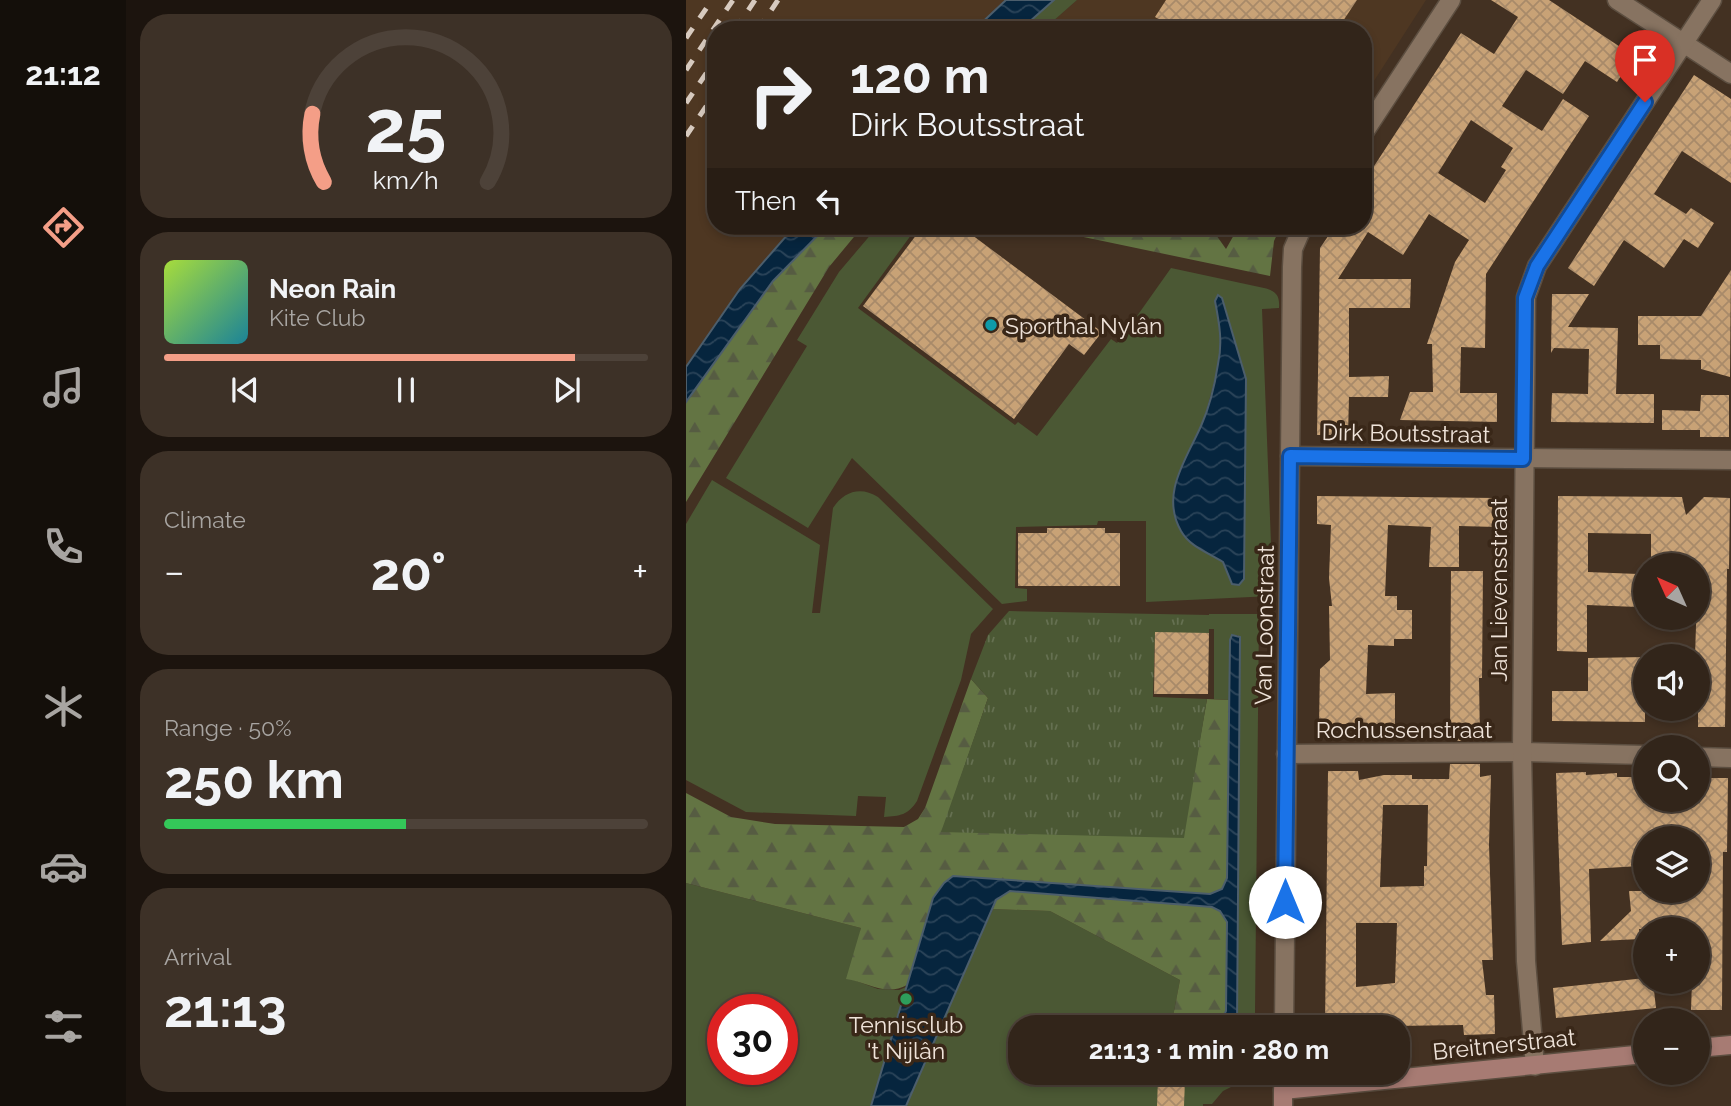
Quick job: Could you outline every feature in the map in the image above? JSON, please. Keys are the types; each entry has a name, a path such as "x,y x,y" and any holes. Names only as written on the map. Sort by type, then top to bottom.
{"street":[{"path":"1372,120 1451,0"},
{"path":"1617,0 1731,74"},
{"name":"Jan Lievensstraat","path":"1535,1066 1526,961 1522,752 1525,298 1537,266 1712,0"},
{"name":"Van Loonstraat","path":"1284,1015 1292,267 1293,249 1299,235"},
{"name":"Dirk Boutsstraat","path":"1290,456 1731,460"},
{"name":"Rochussenstraat","path":"1286,754 1522,752 1633,755"},
{"path":"1710,757 1731,758"},
{"path":"1710,1047 1731,1045"},
{"name":"Breitnerstraat","path":"1284,1089 1633,1055"}],"shaded area":[{"path":"686,0 1006,0 984,21 707,21 707,235 787,235 740,289 686,367"},
{"path":"1077,0 1426,0 1372,84 1372,21 1053,21"}],"green space":[{"path":"1054,0 1077,0 1053,21 1030,21"},
{"path":"818,235 856,235 829,267 686,502 686,402 773,281"},
{"path":"870,235 911,235 858,308 1015,425 1018,422 1037,436 1111,339 1117,343 1125,333 1171,268 1274,292 1279,300 1279,308 1262,309 1273,596 1146,602 1146,521 1098,521 1097,525 1016,527 1015,588 1027,589 1027,601 1002,604 852,458 808,528 726,478 807,346 797,340 839,272","holes":["1219,295 1246,379 1244,578 1241,583 1232,584 1223,562 1201,550 1182,534 1184,464 1203,423 1219,364 1221,339 1215,301"]},
{"path":"1074,235 1216,235 1226,249 1234,235 1277,235 1270,276"},
{"path":"712,480 820,545 812,613 820,613 833,508 848,494 859,491 878,497 993,609 971,634 961,680 917,801 907,812 884,817 886,797 858,796 856,816 746,812 686,780 686,524"},
{"path":"1009,611 1209,615 1209,633 1155,633 1153,697 1207,699 1184,838 941,832 988,698 971,679 988,635"},
{"path":"1209,614 1259,614 1255,1014 1271,1015 1237,1015 1238,635 1233,635 1230,640 1229,700 1214,699 1214,629 1209,629"},
{"path":"971,679 988,698 942,832 1187,813 1207,699 1229,700 1227,878 1222,889 1210,894 953,876 933,898 907,985 892,990 846,979 861,928 686,883 686,793 731,817 775,824 904,827 918,819 925,808"},
{"name":"Tennisclub 't Nijlân","path":"686,883 861,928 851,979 878,989 899,990 969,961 993,909 1050,911 1180,980 1173,1015 1008,1015 1008,1085 1235,1085 1223,1091 1212,1104 686,1106"},
{"path":"1010,891 1212,907 1220,911 1227,922 1226,1011 1224,1015 1173,1015 1180,980 1050,911 993,909 996,900"}],"water":[{"path":"1006,0 1054,0 1030,21 984,21"},
{"path":"787,235 818,235 773,281 686,402 686,367 740,289"},
{"path":"1218,295 1222,298 1246,379 1244,579 1239,585 1232,584 1223,562 1185,537 1175,517 1173,504 1177,477 1204,419 1215,380 1220,348 1215,301"},
{"path":"1232,635 1240,637 1237,1015 1224,1015 1227,922 1220,911 1212,907 1010,891 996,900 906,1106 871,1106 933,898 953,876 1210,894 1222,889 1227,878"}],"building":[{"path":"1166,0 1357,0 1343,21 1162,21 1155,17"},
{"path":"1491,0 1549,0 1634,56 1617,82 1585,61 1563,94 1526,70 1502,106 1542,131 1563,99 1589,116 1486,274 1485,348 1461,347 1460,393 1497,393 1497,422 1400,420 1410,392 1433,392 1432,344 1427,344 1455,262 1469,240 1429,214 1403,255 1372,235 1372,169 1461,33 1494,54 1518,17","holes":["1471,120 1513,148 1501,167 1506,170 1485,203 1438,173"]},
{"path":"1694,75 1731,99 1731,183 1682,151 1654,194 1686,214 1691,208 1714,223 1698,248 1684,239 1664,268 1624,240 1594,286 1568,268"},
{"name":"Sporthal Nylân","path":"916,235 972,235 1102,332 1084,355 1069,344 1014,419 863,306"},
{"path":"1329,235 1366,235 1338,279 1411,279 1410,308 1349,308 1349,377 1389,376 1388,397 1349,397 1348,435 1317,435 1320,248"},
{"path":"1731,270 1730,377 1701,369 1701,360 1660,359 1660,345 1638,345 1638,316 1701,316"},
{"path":"1552,294 1589,294 1568,327 1618,328 1616,394 1654,394 1654,423 1551,422 1552,393 1588,394 1589,349 1554,348 1551,353"},
{"path":"1701,395 1729,395 1729,437 1700,437 1700,430 1662,430 1662,410 1700,411"},
{"path":"1317,496 1496,498 1496,527 1459,526 1459,567 1429,567 1431,527 1388,525 1385,596 1397,596 1397,610 1412,610 1412,639 1394,639 1394,646 1368,645 1366,694 1395,693 1395,724 1319,724 1320,669 1330,660 1329,606 1332,606 1329,578 1331,525 1317,524"},
{"path":"1558,496 1682,497 1686,515 1704,497 1730,498 1725,727 1698,727 1698,721 1710,721 1710,644 1695,644 1696,630 1710,630 1710,553 1651,553 1651,534 1588,533 1588,572 1633,574 1633,607 1587,605 1587,652 1557,651"},
{"path":"1047,528 1105,528 1105,533 1120,533 1120,586 1018,586 1018,533 1047,533"},
{"path":"1451,571 1483,571 1482,678 1479,678 1480,741 1450,741"},
{"path":"1155,632 1209,633 1208,694 1154,694"},
{"path":"1633,657 1633,721 1645,722 1552,721 1552,691 1588,691 1588,658"},
{"path":"1450,764 1480,764 1480,777 1491,775 1489,845 1493,960 1482,960 1486,995 1494,995 1495,1034 1464,1035 1463,1025 1410,1026 1410,1015 1325,1015 1328,771 1358,771 1359,780 1384,775 1412,775 1412,779 1449,779","holes":["1383,805 1428,805 1424,886 1380,887","1356,923 1397,923 1395,983 1356,987"]},
{"path":"1556,773 1617,773 1617,777 1633,777 1633,812 1710,812 1710,778 1728,778 1727,852 1723,852 1722,1010 1691,1008 1692,994 1710,994 1710,917 1633,917 1633,939 1600,941 1631,911 1629,891 1633,891 1633,903 1710,903 1710,826 1633,826 1633,866 1589,869 1591,942 1562,945"},
{"path":"1633,979 1633,994 1654,994 1656,1008 1633,1008 1633,1010 1556,1018 1553,988"},
{"path":"1158,1085 1185,1085 1184,1106 1157,1106"}],"railway":[{"path":"686,38 712,0"},
{"path":"719,21 733,0"},
{"path":"741,21 755,0"},
{"path":"764,21 778,0"},
{"path":"686,70 707,39"},
{"path":"686,103 707,72"},
{"path":"686,136 707,105"}],"place":[{"name":"Sporthal Nylân","path":"991,325"},
{"name":"Tennisclub 't Nijlân","path":"906,999"}],"route":[{"path":"1285,902 1290,456 1523,459 1525,298 1530,281 1537,266 1645,102"}]}
